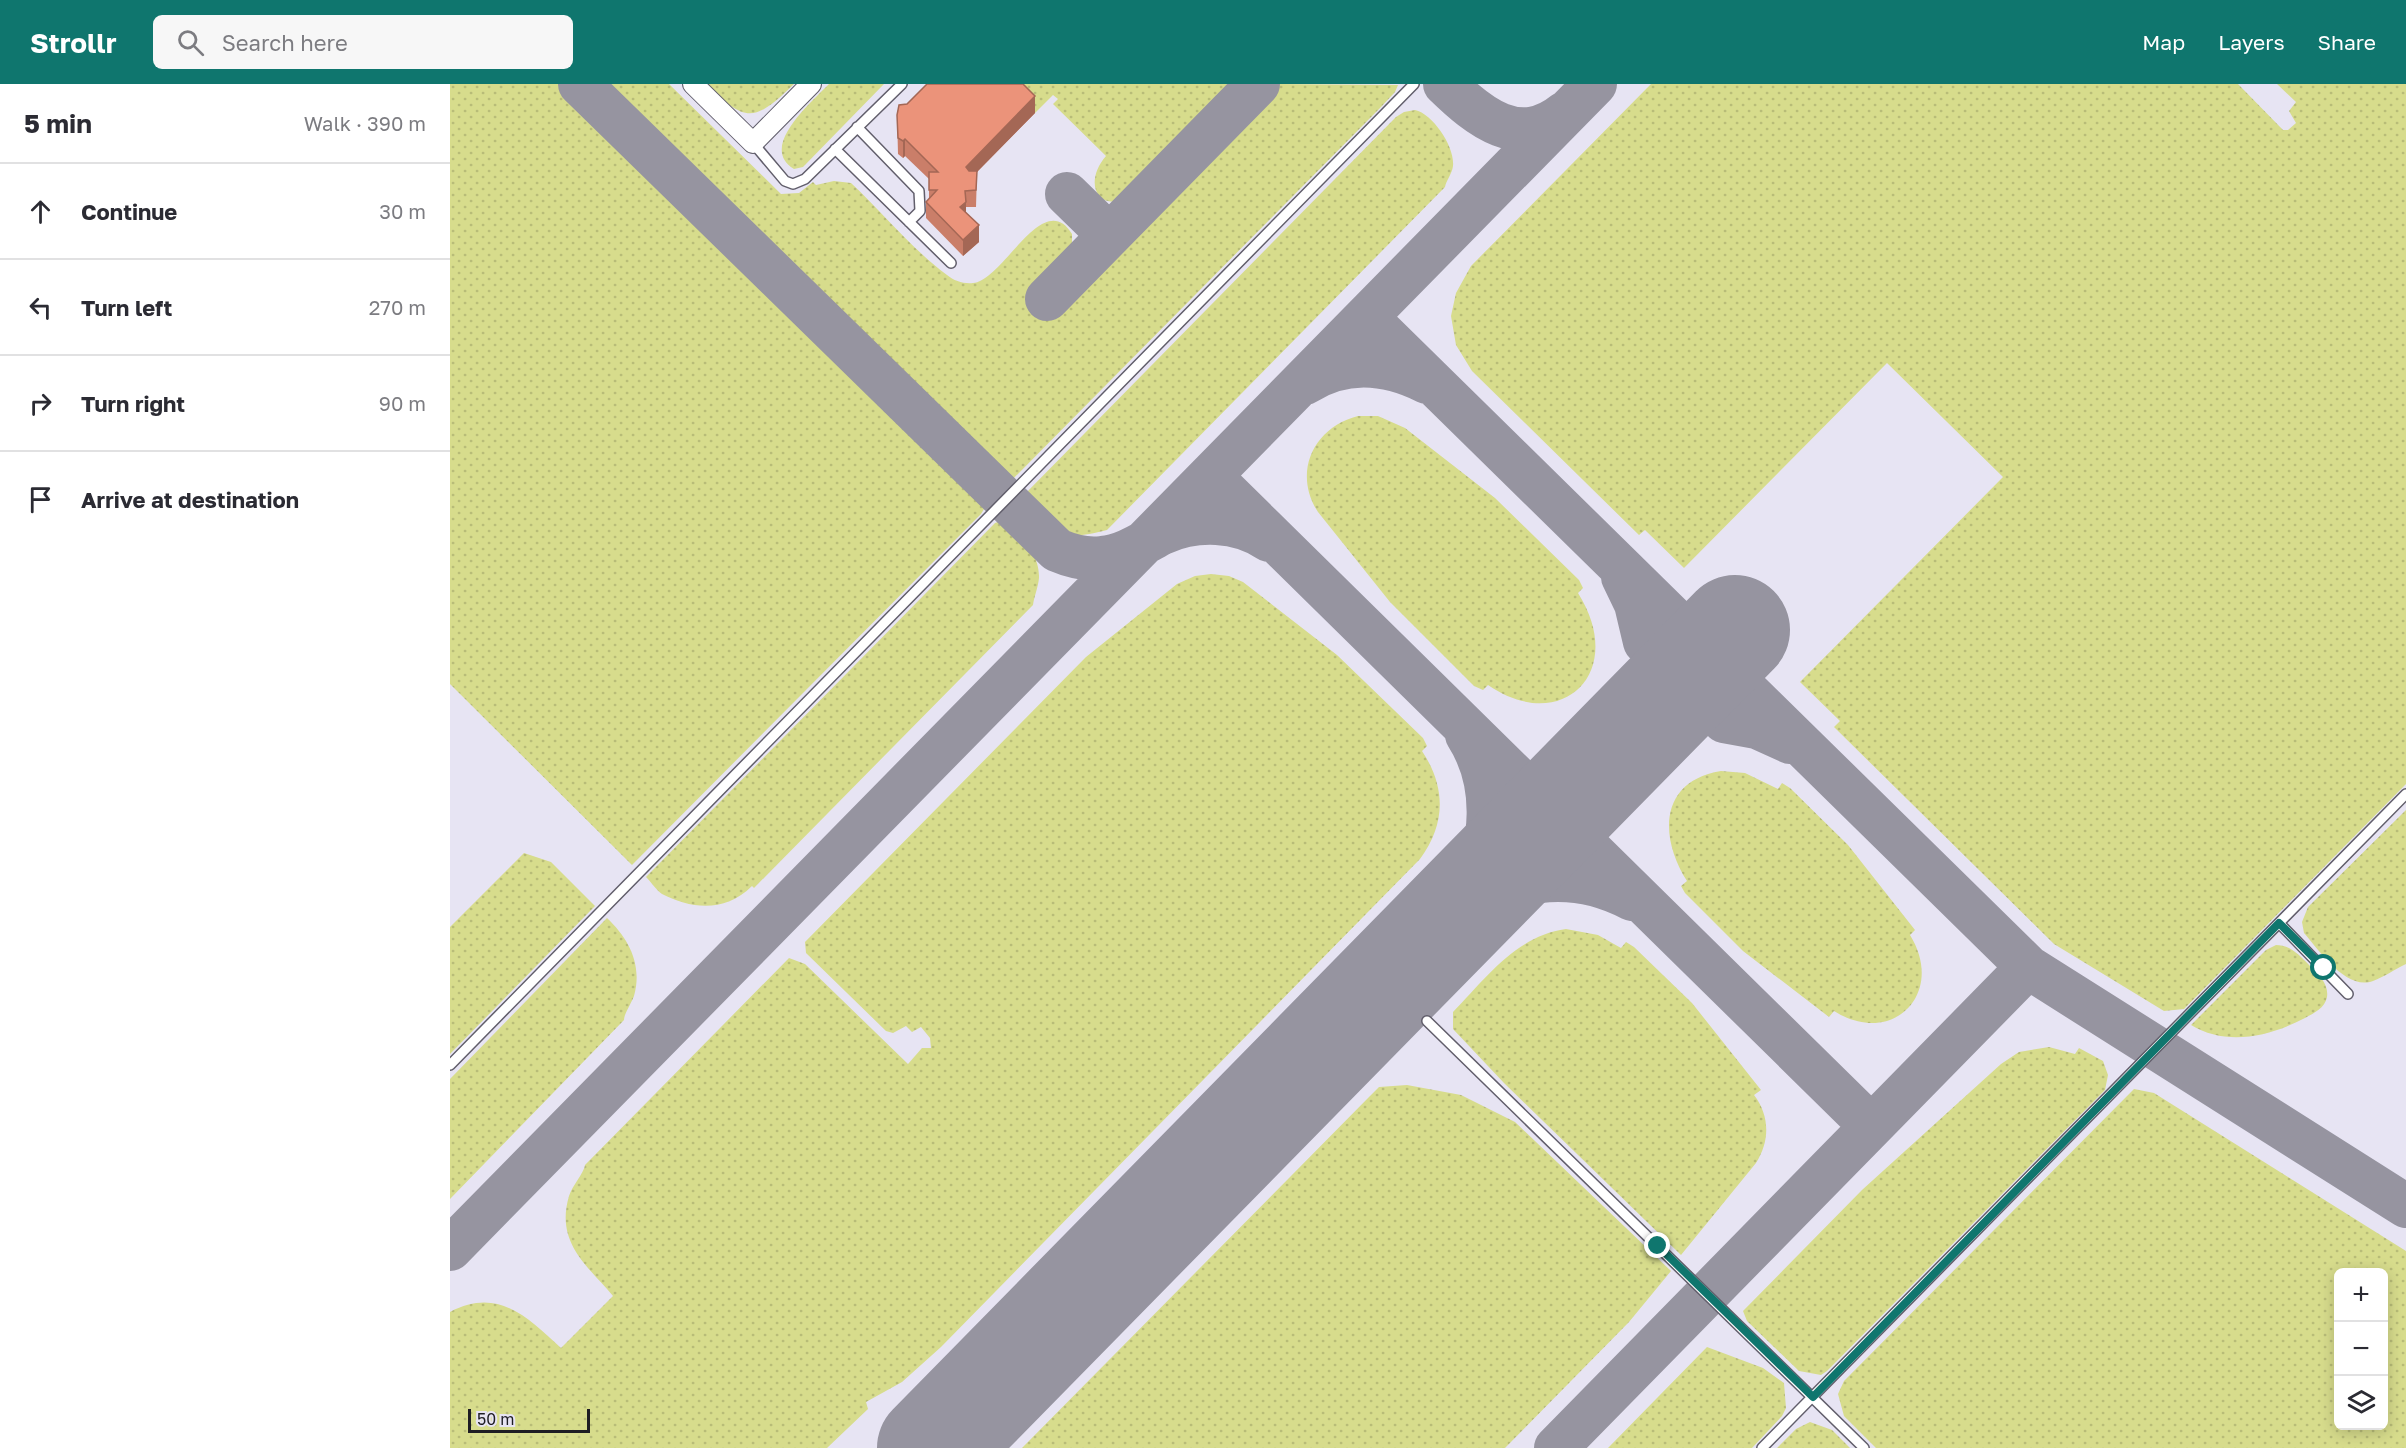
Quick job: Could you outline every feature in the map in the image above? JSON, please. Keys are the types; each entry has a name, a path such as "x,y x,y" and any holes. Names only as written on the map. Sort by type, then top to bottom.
{"street":[{"path":"693,84 753,143 811,84"}],"lane":[{"path":"753,143 785,181 793,184 804,179 902,84"},
{"path":"450,1065 1414,84"},
{"path":"858,127 919,191 920,211 909,222"},
{"path":"835,149 951,263"},
{"path":"1762,1448 2406,794"},
{"path":"2279,923 2348,994"},
{"path":"1427,1021 1864,1448"}],"green space":[{"path":"450,84 561,84 987,504 981,514 632,865 450,684"},
{"path":"599,84 669,84 781,194 799,193 813,182 816,185 834,181 851,183 922,254 959,282 973,283 985,278 1036,228 1049,222 1061,223 1072,234 1072,257 1035,295 1053,313 1278,84 1398,85 1395,92 1381,107 1006,486"},
{"path":"705,84 794,84 769,106 759,112 750,113 730,106"},
{"path":"829,84 884,84 803,167 794,169 784,160 782,149 785,137 792,124"},
{"path":"1006,84 1242,84 1131,197 1109,201 1101,198 1095,184 1099,166 1106,156 1053,104 1058,99 1053,95 1035,113"},
{"path":"1651,84 2238,84 2283,130 2288,130 2296,123 2289,111 2296,102 2277,84 2406,84 2406,784 2184,1009 2164,1011 2054,944 1834,727 1840,721 1800,682 2003,477 1887,363 1684,568 1645,530 1639,535 1472,371 1456,345 1451,316 1456,293 1471,266"},
{"path":"1415,110 1429,118 1447,141 1453,158 1453,166 1445,187 1107,530 1079,535 1060,532 1042,521 1021,501 1022,497 1396,117 1404,112"},
{"path":"1358,416 1378,416 1405,428 1495,498 1579,580 1583,588 1578,593 1592,622 1595,648 1591,670 1580,688 1562,699 1540,703 1515,699 1488,685 1483,690 1474,686 1390,602 1318,512 1310,497 1307,482 1312,453 1319,441 1330,430"},
{"path":"1003,520 1027,545 1036,560 1039,578 1033,605 754,888 752,886 731,901 708,906 684,903 658,891 646,877 995,523"},
{"path":"1211,574 1229,576 1243,582 1337,655 1423,738 1427,746 1422,751 1435,778 1440,805 1435,832 1420,859 941,1347 902,1382 866,1402 868,1409 827,1448 450,1448 450,1312 468,1305 498,1304 525,1317 561,1348 613,1296 584,1264 570,1240 566,1227 569,1196 585,1165 789,958 805,964 908,1064 922,1048 931,1048 930,1038 921,1027 912,1032 906,1026 893,1033 886,1031 806,953 805,942 1086,657 1177,584 1195,576"},
{"path":"1721,771 1745,773 1778,789 1782,783 1790,788 1848,845 1915,930 1910,935 1919,956 1922,977 1917,994 1908,1009 1893,1019 1876,1023 1856,1021 1834,1011 1829,1017 1743,951 1685,893 1681,886 1687,881 1672,847 1669,829 1670,813 1676,799 1686,786 1701,777"},
{"path":"2406,810 2406,964 2373,981 2363,983 2343,975 2325,958 2304,933 2302,922 2308,907"},
{"path":"524,853 551,862 595,906 450,1054 450,927"},
{"path":"607,918 621,934 632,952 637,973 634,996 624,1020 450,1199 450,1079"},
{"path":"1566,929 1598,935 1621,948 1626,942 1634,947 1692,1003 1761,1090 1754,1095 1765,1120 1766,1137 1761,1155 1681,1255 1504,1083 1453,1029 1453,1012 1503,960 1532,940"},
{"path":"2276,945 2295,952 2322,980 2327,997 2322,1007 2278,1030 2249,1036 2219,1036 2191,1025 2266,950"},
{"path":"2049,1047 2075,1054 2079,1048 2103,1061 2108,1075 2105,1090 1827,1371 1821,1375 1799,1371 1747,1321 1743,1311 1862,1190 2001,1064 2019,1052"},
{"path":"1407,1085 1461,1095 1515,1122 1671,1271 1629,1322 1505,1448 1022,1448 1379,1087"},
{"path":"2134,1089 2154,1093 2406,1251 2406,1448 1876,1448 1844,1416 1838,1394 1844,1381"},
{"path":"1707,1347 1763,1368 1784,1383 1786,1408 1782,1416 1752,1448 1608,1448"},
{"path":"1810,1422 1832,1430 1850,1448 1777,1448 1796,1429"}],"building":[{"path":"927,84 1023,84 1035,96 966,167 969,171 977,171 976,190 965,191 966,202 960,207 979,225 963,240 926,202 937,190 929,190 929,172 938,172 905,139 903,141 898,138 899,105 907,104"}],"taxiway":[{"path":"580,84 1057,550 1084,558 1110,557 1126,552 1175,528 1203,523 1244,528 1269,540"},
{"path":"1047,299 1258,84"},
{"path":"1445,84 1486,117 1500,125 1516,129 1532,129 1548,124 1565,113"},
{"path":"450,1249 1595,84"},
{"path":"1067,194 1109,235"},
{"path":"1366,317 2028,967 2406,1206"},
{"path":"1305,383 1335,369 1350,366 1397,370 1427,382"},
{"path":"1210,476 1871,1126"},
{"path":"1623,577 1636,604 1645,642"},
{"path":"1724,721 1757,727 1790,742"},
{"path":"1343,1024 1450,914 1476,875 1487,835 1488,793 1477,753 1467,735"},
{"path":"1453,922 1473,906 1494,894 1539,881 1562,880 1585,883 1609,889 1632,899"},
{"path":"1556,1448 2028,967"}],"runway":[{"path":"932,1448 1735,630"}],"route":[{"path":"1658,1246 1813,1397 2279,923 2324,968"}]}
